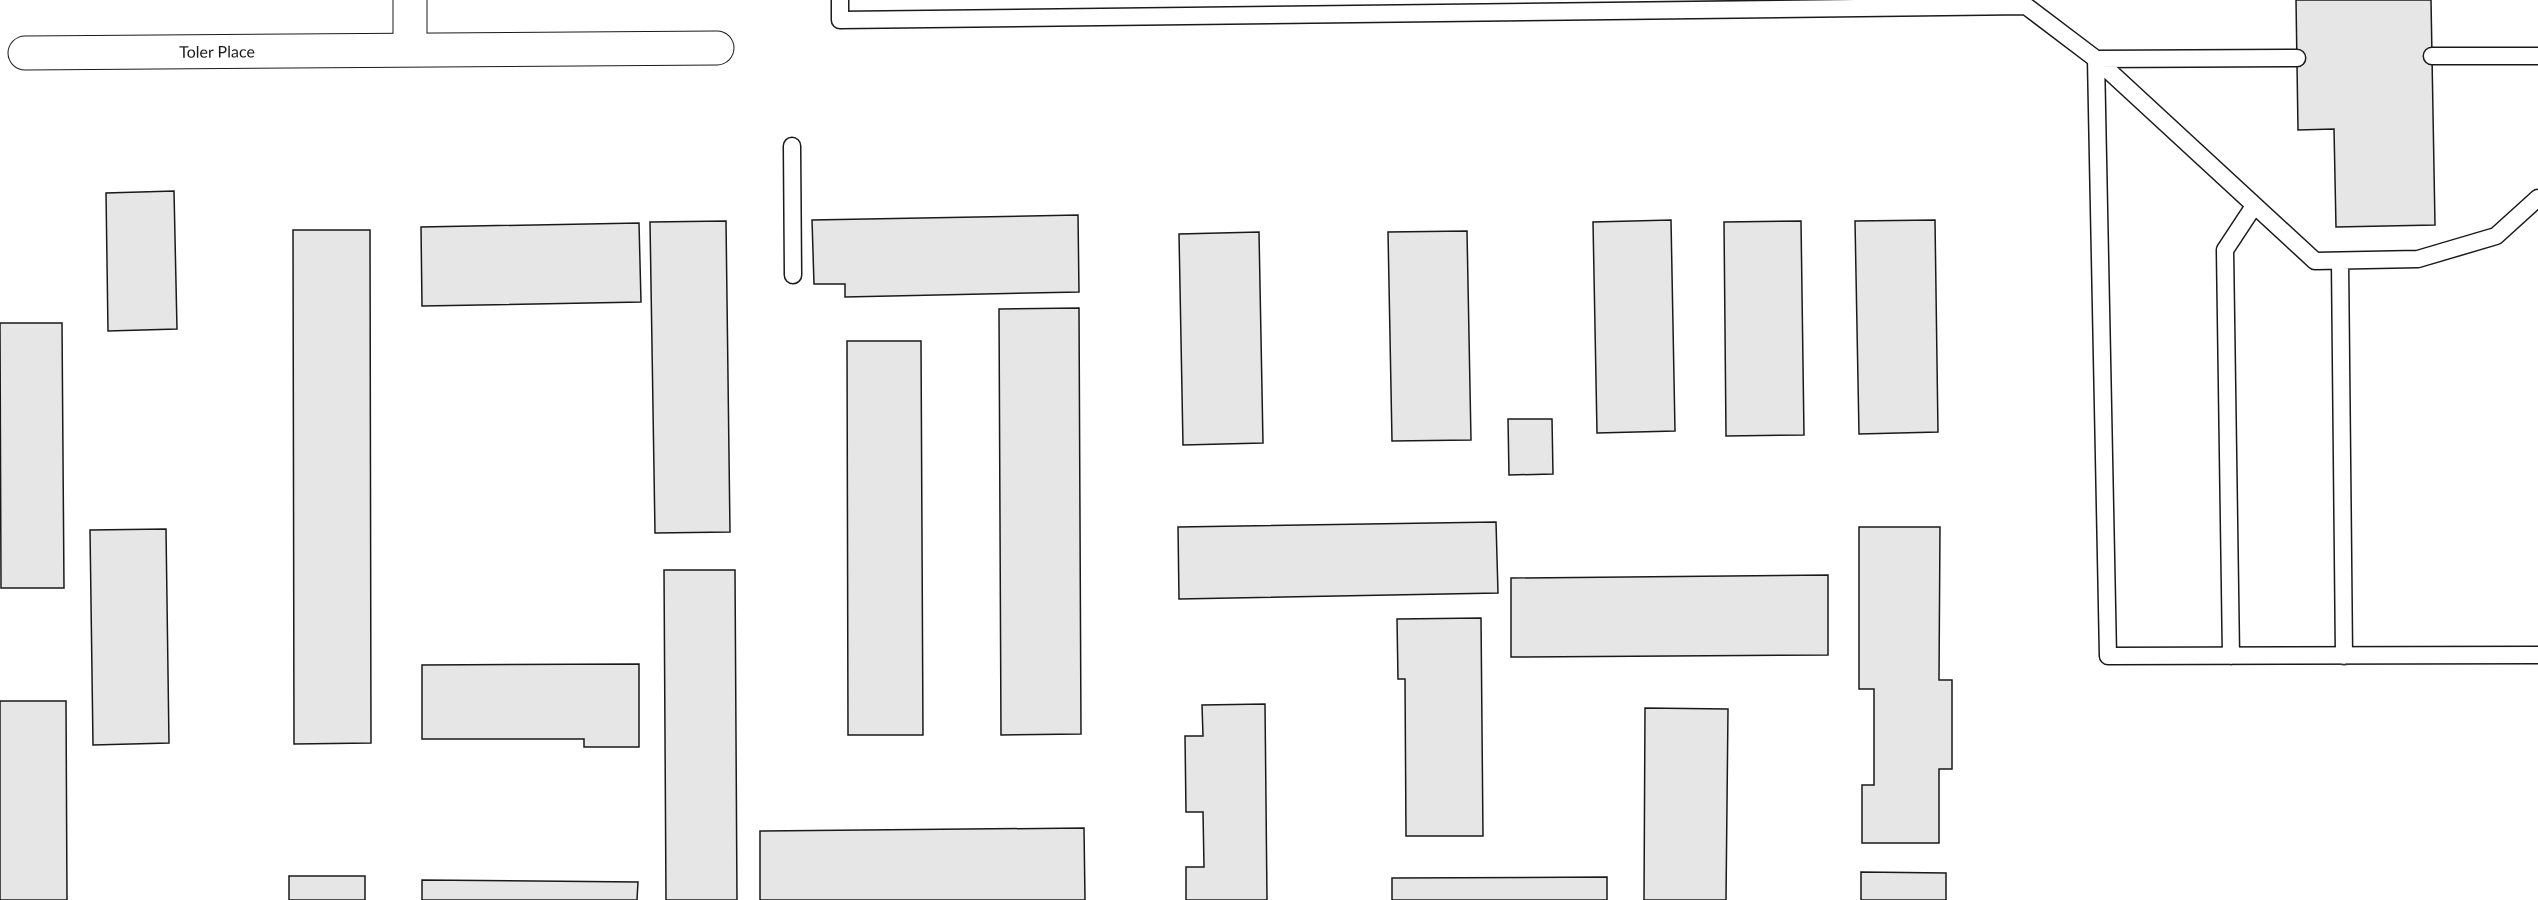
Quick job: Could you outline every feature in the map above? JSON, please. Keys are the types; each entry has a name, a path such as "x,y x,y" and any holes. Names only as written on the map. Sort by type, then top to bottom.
{"street":[{"path":"410,0 410,50"},
{"name":"Toler Place","path":"25,53 717,48"}],"lane":[{"path":"840,0 840,20 1533,6 2025,6 2096,59 2315,261 2418,259 2496,236 2538,198"},
{"path":"2432,56 2538,56"},
{"path":"2096,59 2297,58"},
{"path":"2096,59 2108,656 2538,655"},
{"path":"792,146 793,275"},
{"path":"2231,656 2225,250 2254,206"},
{"path":"2340,261 2344,656"}],"building":[{"path":"2296,0 2431,0 2435,225 2336,227 2334,129 2298,130"},
{"path":"174,191 177,329 108,331 106,193"},
{"path":"1078,215 1079,292 845,297 845,284 814,284 812,220"},
{"path":"1671,220 1675,431 1597,433 1593,222"},
{"path":"1935,220 1938,432 1859,434 1855,221"},
{"path":"726,221 730,532 655,533 650,222"},
{"path":"1801,221 1804,435 1726,436 1724,222"},
{"path":"639,223 641,302 422,306 421,227"},
{"path":"293,230 370,230 371,743 294,744"},
{"path":"1467,231 1471,440 1392,441 1388,232"},
{"path":"1259,232 1263,443 1183,445 1179,234"},
{"path":"1079,308 1081,734 1001,735 999,309"},
{"path":"0,323 62,323 64,588 1,588"},
{"path":"847,341 921,341 923,735 848,735"},
{"path":"1508,419 1552,419 1553,474 1509,475"},
{"path":"1496,522 1498,593 1179,599 1178,527"},
{"path":"1859,527 1940,527 1939,680 1952,680 1952,769 1939,769 1939,843 1862,843 1862,785 1874,785 1874,689 1859,689"},
{"path":"166,529 169,743 93,745 90,530"},
{"path":"664,570 735,570 737,900 666,900"},
{"path":"1828,575 1828,655 1511,657 1511,578"},
{"path":"1481,618 1483,836 1406,836 1405,679 1398,679 1397,619"},
{"path":"639,664 639,747 584,747 584,739 422,739 422,665"},
{"path":"0,701 66,701 67,900 0,900"},
{"path":"1265,704 1267,900 1186,900 1186,867 1204,867 1203,812 1186,812 1185,736 1203,736 1202,705"},
{"path":"1645,708 1728,709 1726,900 1644,900"},
{"path":"1084,828 1085,900 760,900 760,831"},
{"path":"1861,872 1946,873 1946,900 1861,900"},
{"path":"289,876 365,876 365,900 289,900"},
{"path":"1607,877 1607,900 1392,900 1392,878"},
{"path":"422,880 638,882 637,900 422,900"}]}
